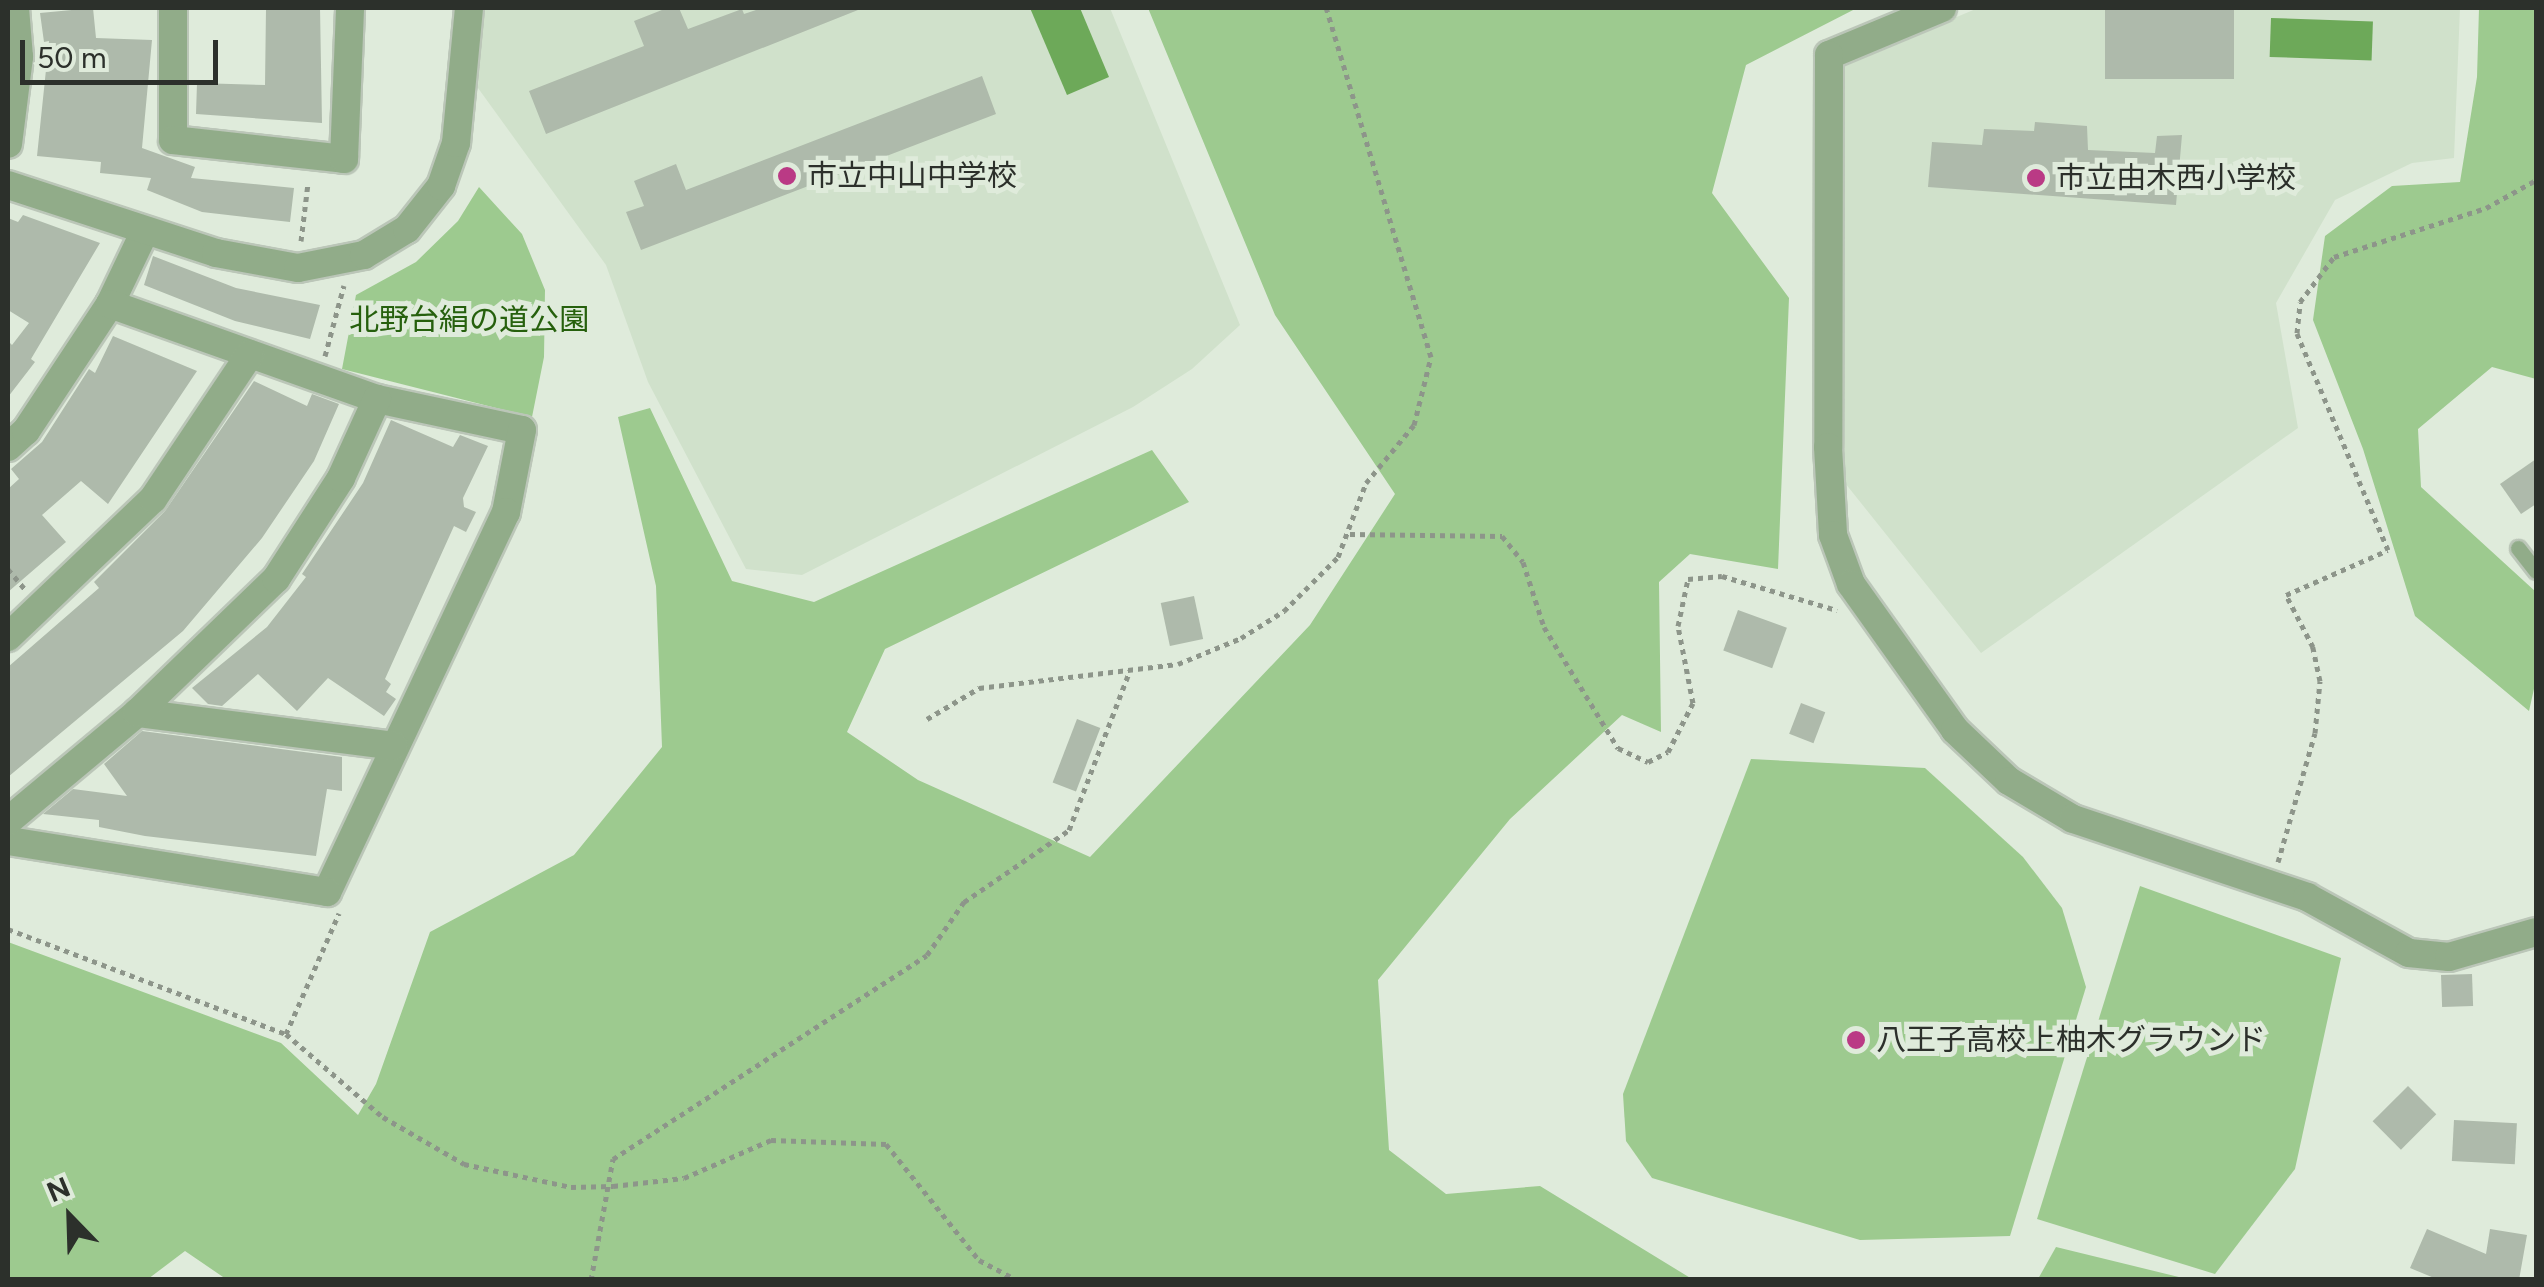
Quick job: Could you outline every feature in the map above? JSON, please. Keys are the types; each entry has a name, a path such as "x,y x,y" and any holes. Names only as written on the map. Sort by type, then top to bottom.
{"street":[{"path":"8,144 19,57 15,8"},
{"path":"173,8 173,140 344,159 350,8"},
{"path":"8,185 144,232 298,268 352,258 407,229 441,186 456,143 469,8"},
{"path":"1942,8 1829,55 1833,534 1852,584 1955,730 2009,781 2072,819 2307,897 2408,953 2448,957 2536,932"},
{"path":"8,447 26,431 110,304 144,232"},
{"path":"8,841 327,892 506,512 522,430 377,399 110,304"},
{"path":"8,637 153,499 250,354"},
{"path":"8,822 137,713 276,580 341,478 377,399"},
{"path":"137,713 394,746"}],"lane":[{"path":"2518,548 2536,571"}],"path":[{"path":"927,719 955,698 1005,681 1178,664 1241,638 1284,611 1338,557 1350,534 1366,483 1414,424 1431,357 1326,8"},
{"path":"300,254 310,155"},
{"path":"2271,886 2315,733 2320,681 2313,646 2286,594 2388,550 2297,333 2300,302 2334,257 2486,208 2536,180"},
{"path":"320,378 352,258"},
{"path":"1350,534 1502,536 1523,562 1544,627 1618,748 1648,762 1668,752 1694,704 1678,626 1688,580 1722,576 1782,598 1876,618"},
{"path":"591,1280 613,1186 613,1159 927,955 964,902 1068,830 1130,670"},
{"path":"286,1034 347,896 335,875"},
{"path":"8,929 286,1034 382,1117 464,1164 571,1186 613,1186 684,1178 771,1140 886,1144 979,1260 1016,1280"}],"shaded area":[{"path":"483,8 1110,8 1240,325 1192,369 1133,407 802,575 746,569 648,382 606,265 478,88"},
{"path":"1030,8 1080,8 1109,77 1067,95"},
{"path":"1978,8 2460,8 2454,158 2412,163 2335,200 2276,303 2298,428 1981,653 1845,483 1841,66"},
{"path":"2271,18 2373,22 2372,61 2270,57"}],"green space":[{"path":"1148,8 1857,8 1746,65 1712,193 1789,298 1778,569 1690,554 1659,582 1661,732 1622,715 1510,819 1378,980 1389,1150 1446,1194 1540,1186 1692,1279 226,1279 185,1251 148,1279 8,1279 8,942 281,1043 358,1115 376,1084 430,932 574,855 662,747 656,586 618,417 650,408 732,581 814,602 1152,450 1189,502 885,649 847,732 918,780 1090,857 1310,625 1395,494 1275,315"},
{"path":"2479,8 2536,8 2536,379 2492,367 2418,429 2421,487 2536,592 2536,680 2529,711 2415,616 2363,449 2313,320 2325,236 2392,186 2460,182 2477,77"},
{"name":"北野台絹の道公園","path":"479,187 522,234 545,290 544,357 532,417 342,369 356,295 416,262 458,221"},
{"name":"八王子高校上柚木グラウンド","path":"1751,759 1925,768 2023,857 2062,908 2086,987 2010,1236 1860,1240 1652,1178 1626,1141 1623,1094"},
{"name":"八王子高校上柚木グラウンド","path":"2140,886 2341,958 2295,1169 2215,1274 2037,1219"},
{"path":"2056,1247 2187,1279 2038,1279"}],"building":[{"path":"93,8 96,38 152,40 142,148 195,167 191,178 294,188 290,222 202,212 147,190 151,178 100,173 101,162 37,156 49,41 44,42 40,13"},
{"path":"266,8 320,8 322,123 196,114 197,83 265,85"},
{"path":"667,8 679,8 688,29 742,9 744,14 762,8 863,8 546,134 529,91 644,46 634,21"},
{"path":"2105,8 2234,8 2234,79 2105,79"},
{"path":"982,76 996,114 641,250 626,212 644,206 634,181 676,164 686,190"},
{"path":"2035,122 2087,126 2088,150 2155,153 2157,136 2182,135 2176,205 1928,187 1932,142 1982,145 1984,129 2034,131"},
{"path":"23,215 100,243 31,359 35,362 8,397 8,341 12,345 29,323 8,310 8,218 18,222"},
{"path":"153,256 236,288 320,305 310,339 235,321 144,285"},
{"path":"113,336 197,371 108,504 81,481 42,515 66,542 8,592 8,489 19,479 11,469 42,442 89,369 95,373"},
{"path":"254,381 307,406 312,394 339,404 314,461 262,538 183,631 8,777 8,667 99,588 94,582 165,511"},
{"path":"391,420 453,447 460,435 488,446 463,498 464,507 476,512 466,532 454,526 385,679 391,684 386,692 396,699 384,716 328,678 297,711 258,674 222,706 208,704 192,688 267,627 306,577 302,574 363,483"},
{"path":"2536,459 2536,504 2521,514 2500,484"},
{"path":"1194,596 1203,639 1170,646 1161,603"},
{"path":"1738,610 1787,628 1772,668 1723,650"},
{"path":"1801,703 1825,712 1813,743 1789,734"},
{"path":"1077,719 1100,728 1076,791 1053,782"},
{"path":"142,731 342,757 342,791 327,789 316,856 145,836 99,827 99,820 43,814 73,789 127,796 104,764"},
{"path":"2472,974 2473,1006 2442,1007 2441,975"},
{"path":"2408,1086 2436,1114 2401,1150 2373,1121"},
{"path":"2454,1120 2517,1123 2515,1164 2452,1161"},
{"path":"2427,1229 2486,1254 2490,1229 2527,1235 2519,1280 2439,1280 2410,1268"}],"place":[{"name":"市立中山中学校","path":"787,176"},
{"name":"市立由木西小学校","path":"2036,178"},
{"name":"八王子高校上柚木グラウンド","path":"1856,1040"}]}
